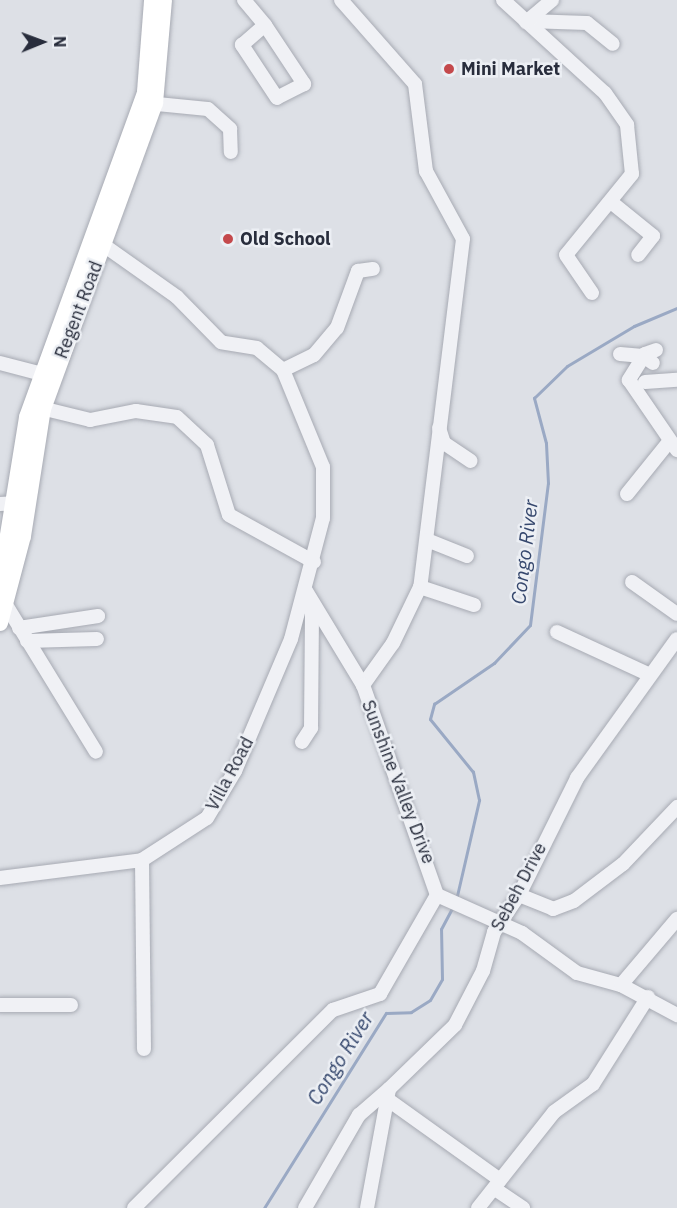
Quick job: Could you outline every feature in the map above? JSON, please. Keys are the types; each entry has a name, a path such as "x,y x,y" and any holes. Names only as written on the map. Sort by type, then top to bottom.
{"main road":[{"name":"Regent Road","path":"149,103 152,0"},
{"name":"Regent Road","path":"0,586 14,503 37,407 149,103 165,0"},
{"name":"Regent Road","path":"0,623 6,605 14,503"}],"street":[{"path":"244,0 265,25 304,84 277,98 242,45 265,25"},
{"name":"Sunshine Valley Drive","path":"341,0 415,84 426,171 463,239 438,423 427,540 420,587 393,643 363,685 442,897"},
{"path":"503,0 598,87 627,126 632,174 566,255 592,293"},
{"path":"526,21 552,0"},
{"path":"526,21 587,23 613,44"},
{"path":"149,103 194,104 219,116 230,129 231,152"},
{"path":"611,202 653,236 638,255"},
{"path":"99,241 177,297 221,342 256,348 283,370 323,467 323,518 309,597 311,728 302,742"},
{"path":"283,370 314,355 326,341 348,305 358,271 373,268"},
{"path":"620,354 643,356 655,360"},
{"path":"627,494 673,446 629,380 645,354 675,379"},
{"path":"0,363 47,375"},
{"path":"645,382 675,379"},
{"path":"37,407 90,420 136,411 177,417 207,445 229,515 314,562"},
{"path":"438,423 444,443 471,461"},
{"path":"427,540 467,556"},
{"path":"632,582 677,614"},
{"path":"420,587 474,605"},
{"path":"309,597 363,685"},
{"name":"Villa Road","path":"0,878 142,860 185,836 221,797 268,696 309,597"},
{"path":"6,605 96,752"},
{"path":"19,628 62,625 98,616"},
{"path":"557,632 648,674"},
{"path":"27,641 97,639"},
{"name":"Sebeh Drive","path":"305,1208 359,1115 388,1094 455,1025 483,970 500,923 519,895 577,778 648,674 677,639"},
{"path":"519,895 553,909 574,901 623,864 677,807"},
{"path":"142,860 144,1049"},
{"path":"134,1208 333,1010 380,994 442,897 462,909 500,923 577,973 621,985 648,997 677,1015"},
{"path":"621,985 677,919"},
{"path":"478,1208 554,1112 593,1084 648,997"},
{"path":"0,1005 71,1005"},
{"path":"367,1208 388,1094 523,1208"}],"waterway":[{"name":"Congo River","path":"456,900 479,800 473,772 430,719 434,704 494,663 530,625 548,483 546,443 534,398 567,366 634,326 677,308"},
{"name":"Congo River","path":"264,1208 386,1013 411,1012 430,1000 442,979 441,929 453,906"}],"place":[{"name":"Mini Market","path":"449,69"},
{"name":"Old School","path":"228,239"}]}
